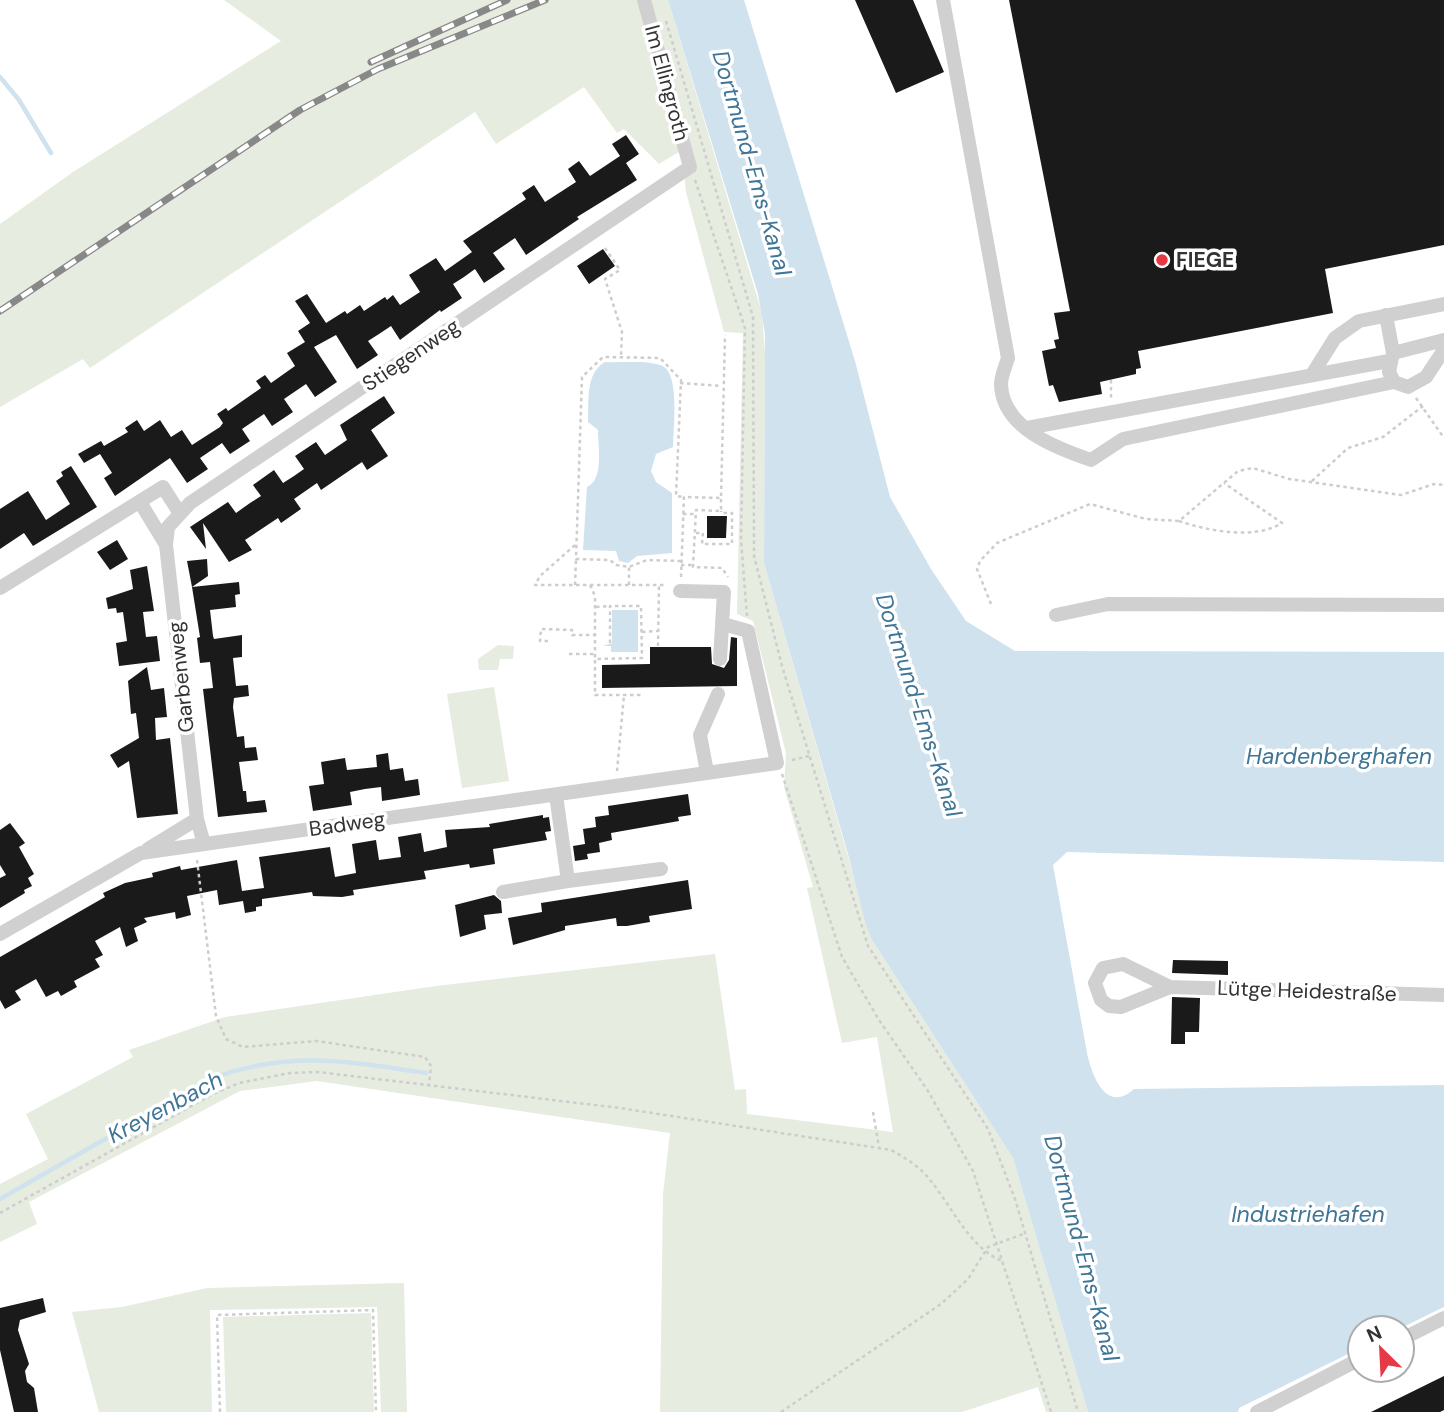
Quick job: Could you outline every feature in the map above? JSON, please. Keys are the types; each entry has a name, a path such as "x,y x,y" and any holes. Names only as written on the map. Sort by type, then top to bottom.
{"street":[{"name":"Im Ellingroth","path":"644,0 702,168"},
{"path":"943,0 1008,358 1001,384 1010,413 1027,428 1057,448 1091,460 1123,439 1394,382 1408,387 1426,377 1444,350"},
{"name":"Stiegenweg","path":"179,512 702,168"},
{"path":"1313,373 1335,338 1359,321 1444,304"},
{"path":"1386,315 1391,357 1389,372 1394,382"},
{"path":"1027,428 1391,357 1444,340"},
{"path":"0,588 163,487 179,512"},
{"path":"140,502 166,545"},
{"name":"Garbenweg","path":"179,512 168,527 166,545 199,845"},
{"path":"675,588 723,592 720,659"},
{"path":"1056,615 1108,604 1444,605"},
{"path":"723,624 748,631 783,762"},
{"path":"710,772 700,735 718,694"},
{"name":"Badweg","path":"0,934 141,853 783,762"},
{"path":"556,794 568,881"},
{"path":"141,853 197,819"},
{"path":"503,892 662,869"},
{"name":"Lütge Heidestraße","path":"1170,987 1123,964 1103,968 1094,983 1101,1000 1109,1006 1121,1007 1170,987 1444,995"},
{"path":"1416,1332 1444,1318"},
{"path":"1256,1412 1346,1366"}],"path":[{"path":"663,11 745,328 741,534 748,631"},
{"path":"702,168 753,317 754,556 764,604 808,756 868,946 988,1129 1015,1199 1078,1412"},
{"path":"605,248 620,270 605,279 622,332 621,357"},
{"path":"721,511 725,335"},
{"path":"575,585 582,377 603,357 660,358 675,371 680,383 676,496 721,498"},
{"path":"1111,380 1111,405"},
{"path":"680,383 724,386"},
{"path":"1414,397 1444,438"},
{"path":"1310,483 1348,448 1383,437 1423,406"},
{"path":"1179,521 1238,471 1253,468 1310,483 1401,495 1434,484 1444,485"},
{"path":"991,604 977,569 980,561 997,543 1090,503 1146,519 1179,521 1204,530 1270,531 1282,523 1224,483"},
{"path":"681,576 684,497"},
{"path":"694,565 695,533 696,510 732,513 732,544 702,544 703,533 695,533"},
{"path":"683,514 696,514"},
{"path":"741,534 752,534"},
{"path":"577,543 540,576 534,585 659,585 675,588"},
{"path":"576,559 610,560 616,565 629,568 647,560 722,568 730,580 729,592 723,592"},
{"path":"629,568 629,585"},
{"path":"590,585 595,607 595,695 644,695"},
{"path":"658,646 659,585"},
{"path":"610,606 610,643"},
{"path":"569,654 642,658 642,606 595,607"},
{"path":"548,641 540,641 541,629 572,630 572,635 595,635"},
{"path":"642,632 658,631"},
{"path":"617,778 624,695"},
{"path":"808,756 783,762 842,957 956,1139 973,1171 1051,1412"},
{"path":"199,845 217,1024 226,1039 243,1047 316,1041 425,1057 431,1066 429,1086"},
{"path":"0,1213 174,1114 239,1083 290,1073 318,1072 620,1108 879,1147 898,1154 923,1172 984,1253 1002,1261"},
{"path":"873,1112 879,1147"},
{"path":"781,1412 941,1304 968,1279 984,1253 996,1243 1024,1234"},
{"path":"220,1412 217,1315 373,1310 376,1412"}],"shaded area":[{"path":"224,0 668,0 762,313 765,353 764,563 872,940 1013,1158 1088,1412 1046,1412 1038,1387 962,1412 660,1412 663,1194 670,1133 317,1081 240,1091 29,1202 37,1224 0,1242 0,1184 48,1159 26,1114 133,1057 129,1050 225,1017 436,986 715,954 735,1090 746,1089 747,1114 893,1132 877,1037 842,1043 807,888 813,887 784,787 786,753 753,621 737,614 743,333 724,332 686,192 682,150 659,164 624,129 617,133 584,87 496,144 475,112 90,368 83,359 0,407 0,224 73,172 281,41"},
{"path":"498,645 514,646 513,659 500,659 498,670 479,670 478,659"},
{"path":"494,687 509,781 462,788 447,694"},
{"path":"404,1283 407,1412 381,1412 377,1307 210,1310 212,1412 99,1412 72,1312 122,1307 207,1288"},
{"path":"371,1313 374,1412 226,1412 223,1317"}],"water":[{"path":"668,0 744,0 855,361 890,497 931,569 966,621 1015,651 1444,652 1444,862 1067,852 1053,865 1087,1053 1097,1081 1108,1095 1124,1096 1134,1089 1444,1085 1444,1307 1416,1321 1416,1314 1346,1314 1346,1355 1239,1408 1238,1412 1088,1412 1013,1158 872,940 866,925 764,563 765,334 758,294"},
{"path":"605,362 654,363 667,369 671,377 674,401 673,447 656,454 651,471 656,482 672,493 672,553 637,556 628,563 619,561 616,551 583,550 587,487 596,478 599,462 598,430 588,422 589,389 594,373"},
{"path":"612,610 638,610 638,652 611,652 611,646 603,646 612,643"}],"building":[{"path":"855,0 913,0 944,72 896,93"},
{"path":"1009,0 1444,0 1444,245 1325,269 1333,313 1138,351 1141,368 1136,369 1136,374 1100,382 1102,394 1059,402 1053,385 1049,386 1042,351 1056,348 1054,340 1059,339 1054,313 1070,311"},
{"path":"626,135 639,154 626,163 637,180 577,217 579,219 526,255 515,238 493,253 505,269 484,283 475,269 453,284 462,298 441,312 440,310 400,340 391,326 368,341 378,355 357,369 336,335 314,347 337,382 315,397 306,384 284,399 293,412 272,426 264,414 242,429 250,441 230,454 222,443 200,458 208,469 187,483 170,458 115,496 104,478 112,473 100,454 84,463 78,454 101,441 104,446 128,432 125,428 137,420 144,431 160,420 171,437 182,430 192,445 220,427 223,423 217,414 226,408 228,411 261,388 256,381 265,375 271,383 295,366 287,353 305,342 298,331 310,323 295,301 307,294 326,323 345,311 347,314 360,305 364,311 385,297 387,300 393,295 400,305 420,292 409,275 436,258 445,271 472,252 463,241 526,199 522,193 534,185 545,202 576,182 568,169 579,161 590,176 620,156 612,144"},
{"path":"603,249 615,266 589,284 577,266"},
{"path":"384,396 395,413 371,430 388,456 367,470 362,462 321,490 317,483 294,499 301,509 281,523 278,518 245,540 252,550 229,562 203,523 206,549 190,527 228,502 236,513 261,496 253,485 274,470 283,483 294,476 304,469 295,456 316,442 325,455 347,440 340,425"},
{"path":"71,466 97,507 33,546 24,533 0,549 0,509 28,491 46,520 70,504 56,481 63,476 61,472"},
{"path":"707,516 727,516 726,538 707,538"},
{"path":"117,540 128,559 110,570 97,552"},
{"path":"207,559 208,576 192,587 187,561"},
{"path":"147,566 154,611 143,612 146,637 157,636 160,661 119,666 116,643 127,641 123,612 117,613 116,608 108,609 106,598 133,589 130,570"},
{"path":"239,582 240,594 235,595 236,607 210,610 213,636 214,639 242,635 242,657 233,658 236,686 248,685 249,696 234,698 233,707 237,737 244,736 245,748 256,747 258,760 239,762 243,791 246,791 247,802 265,800 267,812 218,817 203,689 213,688 210,662 200,663 197,638 200,637 192,587"},
{"path":"731,637 737,638 737,686 602,688 602,665 650,664 650,647 711,647 712,664 724,668 729,660"},
{"path":"147,667 151,690 164,688 167,717 155,718 156,740 170,738 178,814 137,818 129,761 118,768 110,755 139,738 136,713 131,714 128,681"},
{"path":"388,753 390,770 403,768 405,781 418,779 420,795 382,801 381,787 365,789 350,792 352,805 313,811 309,786 324,784 321,762 345,758 347,770 377,767 376,755"},
{"path":"688,794 691,815 678,817 679,821 611,833 612,840 599,843 600,852 587,854 588,859 575,861 573,846 585,844 583,829 596,827 595,817 609,815 608,806"},
{"path":"543,815 543,818 549,817 551,831 545,832 547,840 493,849 495,864 470,868 469,864 424,871 426,879 353,890 354,895 342,897 313,896 312,892 262,899 262,906 256,907 256,911 245,913 243,901 219,905 217,890 187,896 191,915 176,919 175,912 144,918 147,922 134,928 138,941 126,947 120,927 95,941 103,955 95,959 100,967 74,981 77,987 61,996 58,991 46,997 36,979 15,991 21,1000 5,1009 0,1000 0,957 105,897 103,893 125,883 153,877 152,873 180,866 181,870 237,860 242,891 264,888 259,857 330,847 335,877 356,873 352,844 376,840 379,860 401,857 398,837 421,833 424,852 447,847 445,830 490,827 489,824"},
{"path":"10,823 25,843 19,847 34,874 28,878 32,886 24,890 25,893 0,908 0,878 6,875 0,865 0,830"},
{"path":"688,880 692,909 649,916 650,922 627,926 617,926 616,918 565,926 565,930 513,945 508,918 542,912 541,903"},
{"path":"494,895 501,901 502,913 484,915 486,929 460,937 455,905"},
{"path":"1173,960 1228,961 1228,975 1172,973"},
{"path":"1172,997 1200,998 1199,1032 1185,1032 1185,1044 1171,1044"},
{"path":"43,1298 46,1312 20,1320 18,1330 29,1364 25,1371 27,1382 34,1388 38,1412 14,1412 0,1350 0,1308"},
{"path":"1444,1376 1444,1410 1440,1412 1371,1412"}],"waterway":[{"path":"0,77 19,100 51,153"},
{"name":"Kreyenbach","path":"0,1199 210,1079 238,1070 292,1061 318,1061 426,1073"}],"railway":[{"path":"371,62 507,0"},
{"path":"0,311 300,110 378,69 545,0"}],"place":[{"name":"FIEGE","path":"1162,260"}],"water label":[{"name":"Dortmund-Ems-Kanal","path":"752,163"},
{"name":"Dortmund-Ems-Kanal","path":"919,705"},
{"name":"Hardenberghafen","path":"1339,756"},
{"name":"Industriehafen","path":"1308,1214"},
{"name":"Dortmund-Ems-Kanal","path":"1082,1248"}]}
